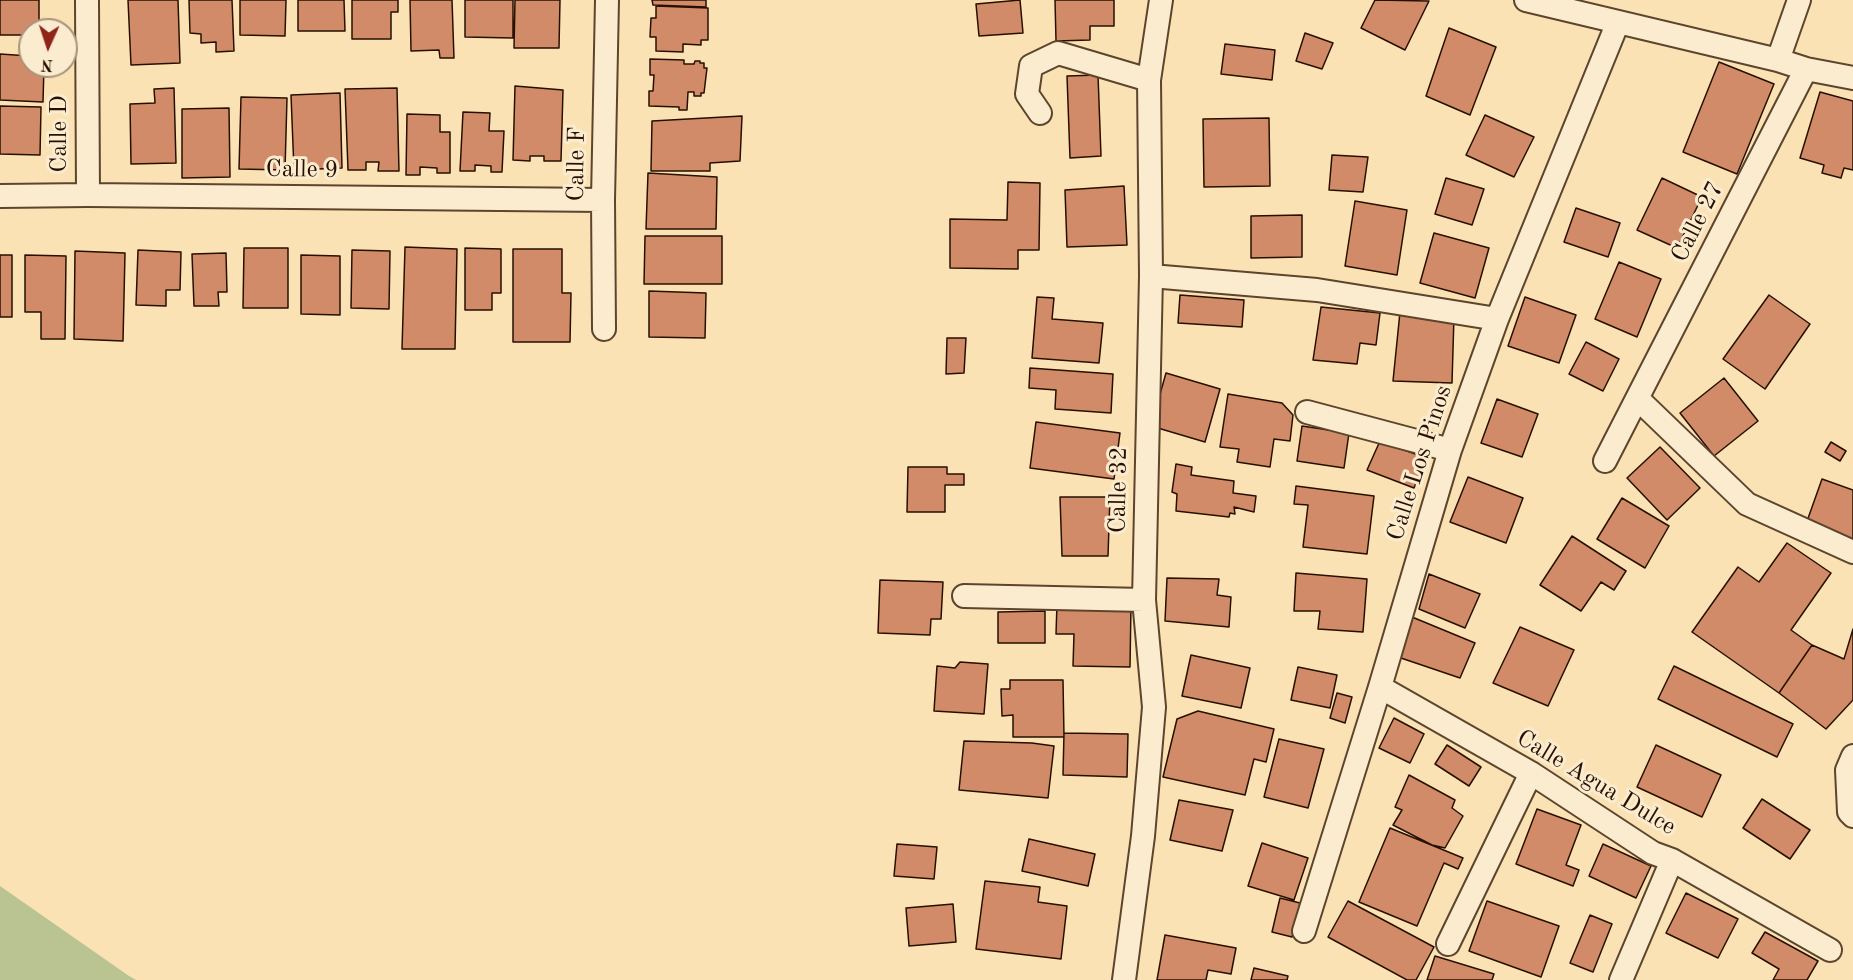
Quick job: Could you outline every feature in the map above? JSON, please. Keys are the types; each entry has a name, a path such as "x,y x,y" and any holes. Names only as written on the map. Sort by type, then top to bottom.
{"street":[{"name":"Calle D","path":"87,0 88,195"},
{"name":"Calle F","path":"604,329 603,200 607,0"},
{"name":"Calle 32","path":"1124,980 1143,836 1154,707 1144,600 1151,276 1149,80 1161,0"},
{"path":"1526,0 1778,60 1806,69 1853,78"},
{"path":"1778,60 1799,0"},
{"name":"Calle Los Pinos","path":"1304,931 1380,687 1450,450 1497,319 1618,22"},
{"path":"1040,113 1027,94 1031,66 1058,53 1149,80"},
{"name":"Calle 27","path":"1605,461 1806,69"},
{"name":"Calle 9","path":"0,196 603,200"},
{"path":"1151,276 1317,291 1497,319"},
{"path":"1638,399 1747,504 1853,552"},
{"path":"1307,412 1450,450"},
{"path":"964,596 1144,600"},
{"name":"Calle Agua Dulce","path":"1380,687 1531,773 1653,853 1672,861 1621,980"},
{"path":"1853,756 1847,770 1849,812 1853,816"},
{"path":"1448,944 1531,773"},
{"path":"1672,861 1830,950"}],"green space":[{"path":"0,886 129,976 136,980 0,980"}],"building":[{"path":"0,0 39,0 39,18 18,18 18,35 0,35"},
{"path":"128,0 178,0 180,63 131,65"},
{"path":"189,0 232,0 234,51 216,52 216,42 201,43 201,34 190,33"},
{"path":"240,0 286,0 285,36 240,35"},
{"path":"298,0 344,0 345,31 298,31"},
{"path":"352,0 398,0 398,12 391,12 391,39 352,39"},
{"path":"410,0 452,0 454,58 440,58 439,50 411,51"},
{"path":"465,0 513,0 513,38 465,37"},
{"path":"515,0 560,0 559,48 514,48"},
{"path":"652,0 706,0 706,7 653,5"},
{"path":"1020,0 1023,33 979,36 976,4"},
{"path":"1055,0 1114,0 1114,26 1090,26 1090,40 1056,41"},
{"path":"1375,0 1429,1 1405,50 1361,28"},
{"path":"656,6 708,8 708,40 701,40 701,45 683,44 683,52 656,51 656,37 650,37 651,18 656,18"},
{"path":"1449,28 1496,47 1470,115 1426,96"},
{"path":"1305,33 1333,43 1322,69 1296,61"},
{"path":"1225,44 1275,50 1272,80 1221,74"},
{"path":"0,54 18,55 18,78 44,78 43,102 0,100"},
{"path":"650,59 684,60 684,64 694,64 695,61 704,63 704,68 707,68 704,93 701,93 701,96 694,96 694,92 688,92 687,110 679,110 679,107 649,106 649,91 653,91 654,75 650,75"},
{"path":"1719,62 1774,84 1737,174 1683,152"},
{"path":"1098,75 1101,156 1070,158 1067,76"},
{"path":"515,86 563,90 561,161 544,161 544,156 530,156 530,161 513,160"},
{"path":"174,88 176,163 131,164 130,104 155,103 154,89"},
{"path":"397,88 399,171 378,171 379,162 366,162 366,170 348,170 345,89"},
{"path":"1820,92 1853,101 1853,170 1844,168 1841,178 1822,173 1824,165 1800,158"},
{"path":"340,93 342,168 294,170 291,95"},
{"path":"241,97 287,98 285,170 239,169"},
{"path":"0,106 41,107 40,155 0,154"},
{"path":"229,108 230,177 182,178 182,109"},
{"path":"463,112 490,113 489,131 504,131 502,172 491,172 491,166 475,165 475,171 460,171"},
{"path":"407,114 440,115 440,132 450,132 450,173 437,173 437,168 420,167 420,175 406,175"},
{"path":"1485,115 1534,137 1514,177 1466,155"},
{"path":"742,116 740,161 710,163 710,171 651,171 652,121"},
{"path":"1269,118 1270,186 1204,187 1203,119"},
{"path":"1332,155 1368,157 1363,192 1329,190"},
{"path":"648,173 717,177 716,229 646,229"},
{"path":"1446,178 1484,189 1472,225 1435,214"},
{"path":"1662,178 1702,197 1677,248 1637,230"},
{"path":"1008,182 1040,183 1039,250 1018,250 1018,269 950,268 950,219 1007,220"},
{"path":"1124,186 1127,245 1067,247 1065,190"},
{"path":"1355,201 1407,210 1397,275 1345,266"},
{"path":"1576,208 1620,223 1608,257 1564,242"},
{"path":"1302,215 1302,257 1251,258 1251,216"},
{"path":"1434,233 1489,248 1475,298 1420,283"},
{"path":"645,236 722,236 722,284 644,284"},
{"path":"405,247 457,249 455,349 402,349"},
{"path":"244,248 288,248 288,308 243,308"},
{"path":"465,248 501,249 501,293 492,293 492,310 465,310"},
{"path":"513,249 562,249 562,293 571,293 570,342 513,342"},
{"path":"138,250 181,252 180,290 166,290 166,306 136,305"},
{"path":"352,250 390,251 389,309 351,308"},
{"path":"75,251 125,253 123,341 74,339"},
{"path":"226,253 227,292 218,292 219,306 194,306 192,254"},
{"path":"0,255 12,255 12,317 0,317"},
{"path":"25,255 66,256 65,339 41,339 41,312 25,312"},
{"path":"301,255 340,256 340,315 301,314"},
{"path":"1619,262 1661,279 1637,337 1595,319"},
{"path":"649,291 706,293 705,338 649,337"},
{"path":"1180,295 1244,300 1242,327 1178,323"},
{"path":"1769,295 1810,324 1765,389 1723,359"},
{"path":"1037,297 1054,298 1052,319 1103,323 1099,363 1032,358"},
{"path":"1525,297 1576,315 1559,363 1508,346"},
{"path":"1321,307 1380,313 1376,345 1360,343 1357,364 1313,360"},
{"path":"1400,312 1454,316 1452,383 1393,381"},
{"path":"947,338 966,338 964,373 946,374"},
{"path":"1586,342 1619,359 1603,391 1569,374"},
{"path":"1030,368 1113,374 1111,413 1055,409 1056,390 1029,388"},
{"path":"1166,373 1220,389 1205,442 1151,426"},
{"path":"1724,378 1758,421 1714,456 1680,413"},
{"path":"1228,394 1282,403 1293,415 1290,441 1274,439 1270,467 1237,462 1239,449 1220,447"},
{"path":"1497,399 1538,414 1522,457 1481,443"},
{"path":"1036,422 1120,433 1114,479 1030,468"},
{"path":"1302,426 1349,433 1344,468 1297,461"},
{"path":"1380,441 1426,458 1414,488 1367,470"},
{"path":"1831,442 1846,451 1840,461 1825,452"},
{"path":"1660,447 1700,488 1667,520 1627,478"},
{"path":"1176,464 1192,467 1191,475 1234,481 1233,493 1256,496 1254,512 1234,507 1235,514 1230,513 1229,517 1176,511 1177,494 1172,492"},
{"path":"908,467 947,467 947,474 964,474 964,485 945,485 945,512 907,512"},
{"path":"1468,477 1523,498 1506,543 1450,522"},
{"path":"1822,479 1853,490 1853,541 1806,524"},
{"path":"1296,486 1374,496 1367,554 1303,547 1308,505 1294,504"},
{"path":"1060,497 1110,497 1108,556 1062,556"},
{"path":"1622,498 1669,526 1645,568 1597,539"},
{"path":"1572,536 1626,571 1614,590 1601,582 1581,611 1540,585"},
{"path":"1787,543 1831,573 1791,630 1812,645 1779,693 1692,632 1738,567 1759,582"},
{"path":"1296,573 1367,579 1363,632 1318,629 1320,611 1294,611"},
{"path":"1429,574 1480,594 1465,628 1419,609"},
{"path":"1167,578 1219,579 1217,595 1231,597 1229,627 1165,621"},
{"path":"880,580 943,582 941,619 931,619 930,635 878,633"},
{"path":"1057,604 1131,605 1130,667 1073,666 1074,634 1056,634"},
{"path":"1045,611 1045,643 998,643 998,612"},
{"path":"1412,617 1475,643 1460,678 1398,657"},
{"path":"1520,627 1574,650 1548,706 1493,683"},
{"path":"1853,629 1853,700 1826,729 1779,693 1812,645 1844,659"},
{"path":"1191,655 1250,668 1241,708 1182,696"},
{"path":"960,662 988,664 984,714 934,711 937,666 955,668"},
{"path":"1674,666 1793,724 1777,757 1658,699"},
{"path":"1298,667 1337,675 1330,708 1291,700"},
{"path":"1010,680 1063,680 1064,737 1013,737 1013,715 1002,716 1001,689 1010,689"},
{"path":"1337,693 1352,697 1345,723 1330,718"},
{"path":"1198,711 1274,729 1266,762 1254,759 1245,795 1163,777 1177,719"},
{"path":"1394,718 1424,734 1410,763 1379,748"},
{"path":"1064,733 1128,734 1127,777 1063,775"},
{"path":"1279,739 1324,749 1308,808 1264,797"},
{"path":"964,741 1054,746 1048,798 959,790"},
{"path":"1447,745 1481,767 1469,786 1435,764"},
{"path":"1656,745 1721,775 1702,817 1637,787"},
{"path":"1409,775 1455,800 1452,808 1463,816 1445,848 1432,845 1393,825 1402,810 1395,807"},
{"path":"1762,799 1810,830 1790,859 1743,828"},
{"path":"1179,800 1233,810 1222,851 1170,840"},
{"path":"1537,809 1581,825 1566,865 1579,870 1573,886 1516,864"},
{"path":"1390,828 1463,858 1458,869 1444,863 1417,926 1359,902"},
{"path":"1029,839 1095,854 1088,886 1022,871"},
{"path":"1262,843 1308,858 1294,900 1248,886"},
{"path":"897,844 937,847 934,879 894,876"},
{"path":"1603,844 1651,866 1636,898 1589,876"},
{"path":"985,881 1040,887 1038,902 1067,906 1061,959 976,949"},
{"path":"1686,893 1738,919 1718,958 1666,933"},
{"path":"1280,898 1300,903 1292,937 1272,932"},
{"path":"1348,901 1434,947 1416,980 1407,980 1328,937"},
{"path":"1487,901 1559,926 1541,977 1469,951"},
{"path":"953,904 956,942 909,946 906,908"},
{"path":"1590,915 1612,924 1593,972 1570,963"},
{"path":"1765,932 1818,961 1807,980 1773,980 1779,969 1752,953"},
{"path":"1165,935 1236,948 1231,974 1208,970 1206,980 1157,980"},
{"path":"1435,956 1494,974 1492,980 1427,980"},
{"path":"1254,968 1288,976 1287,980 1251,980"}]}
